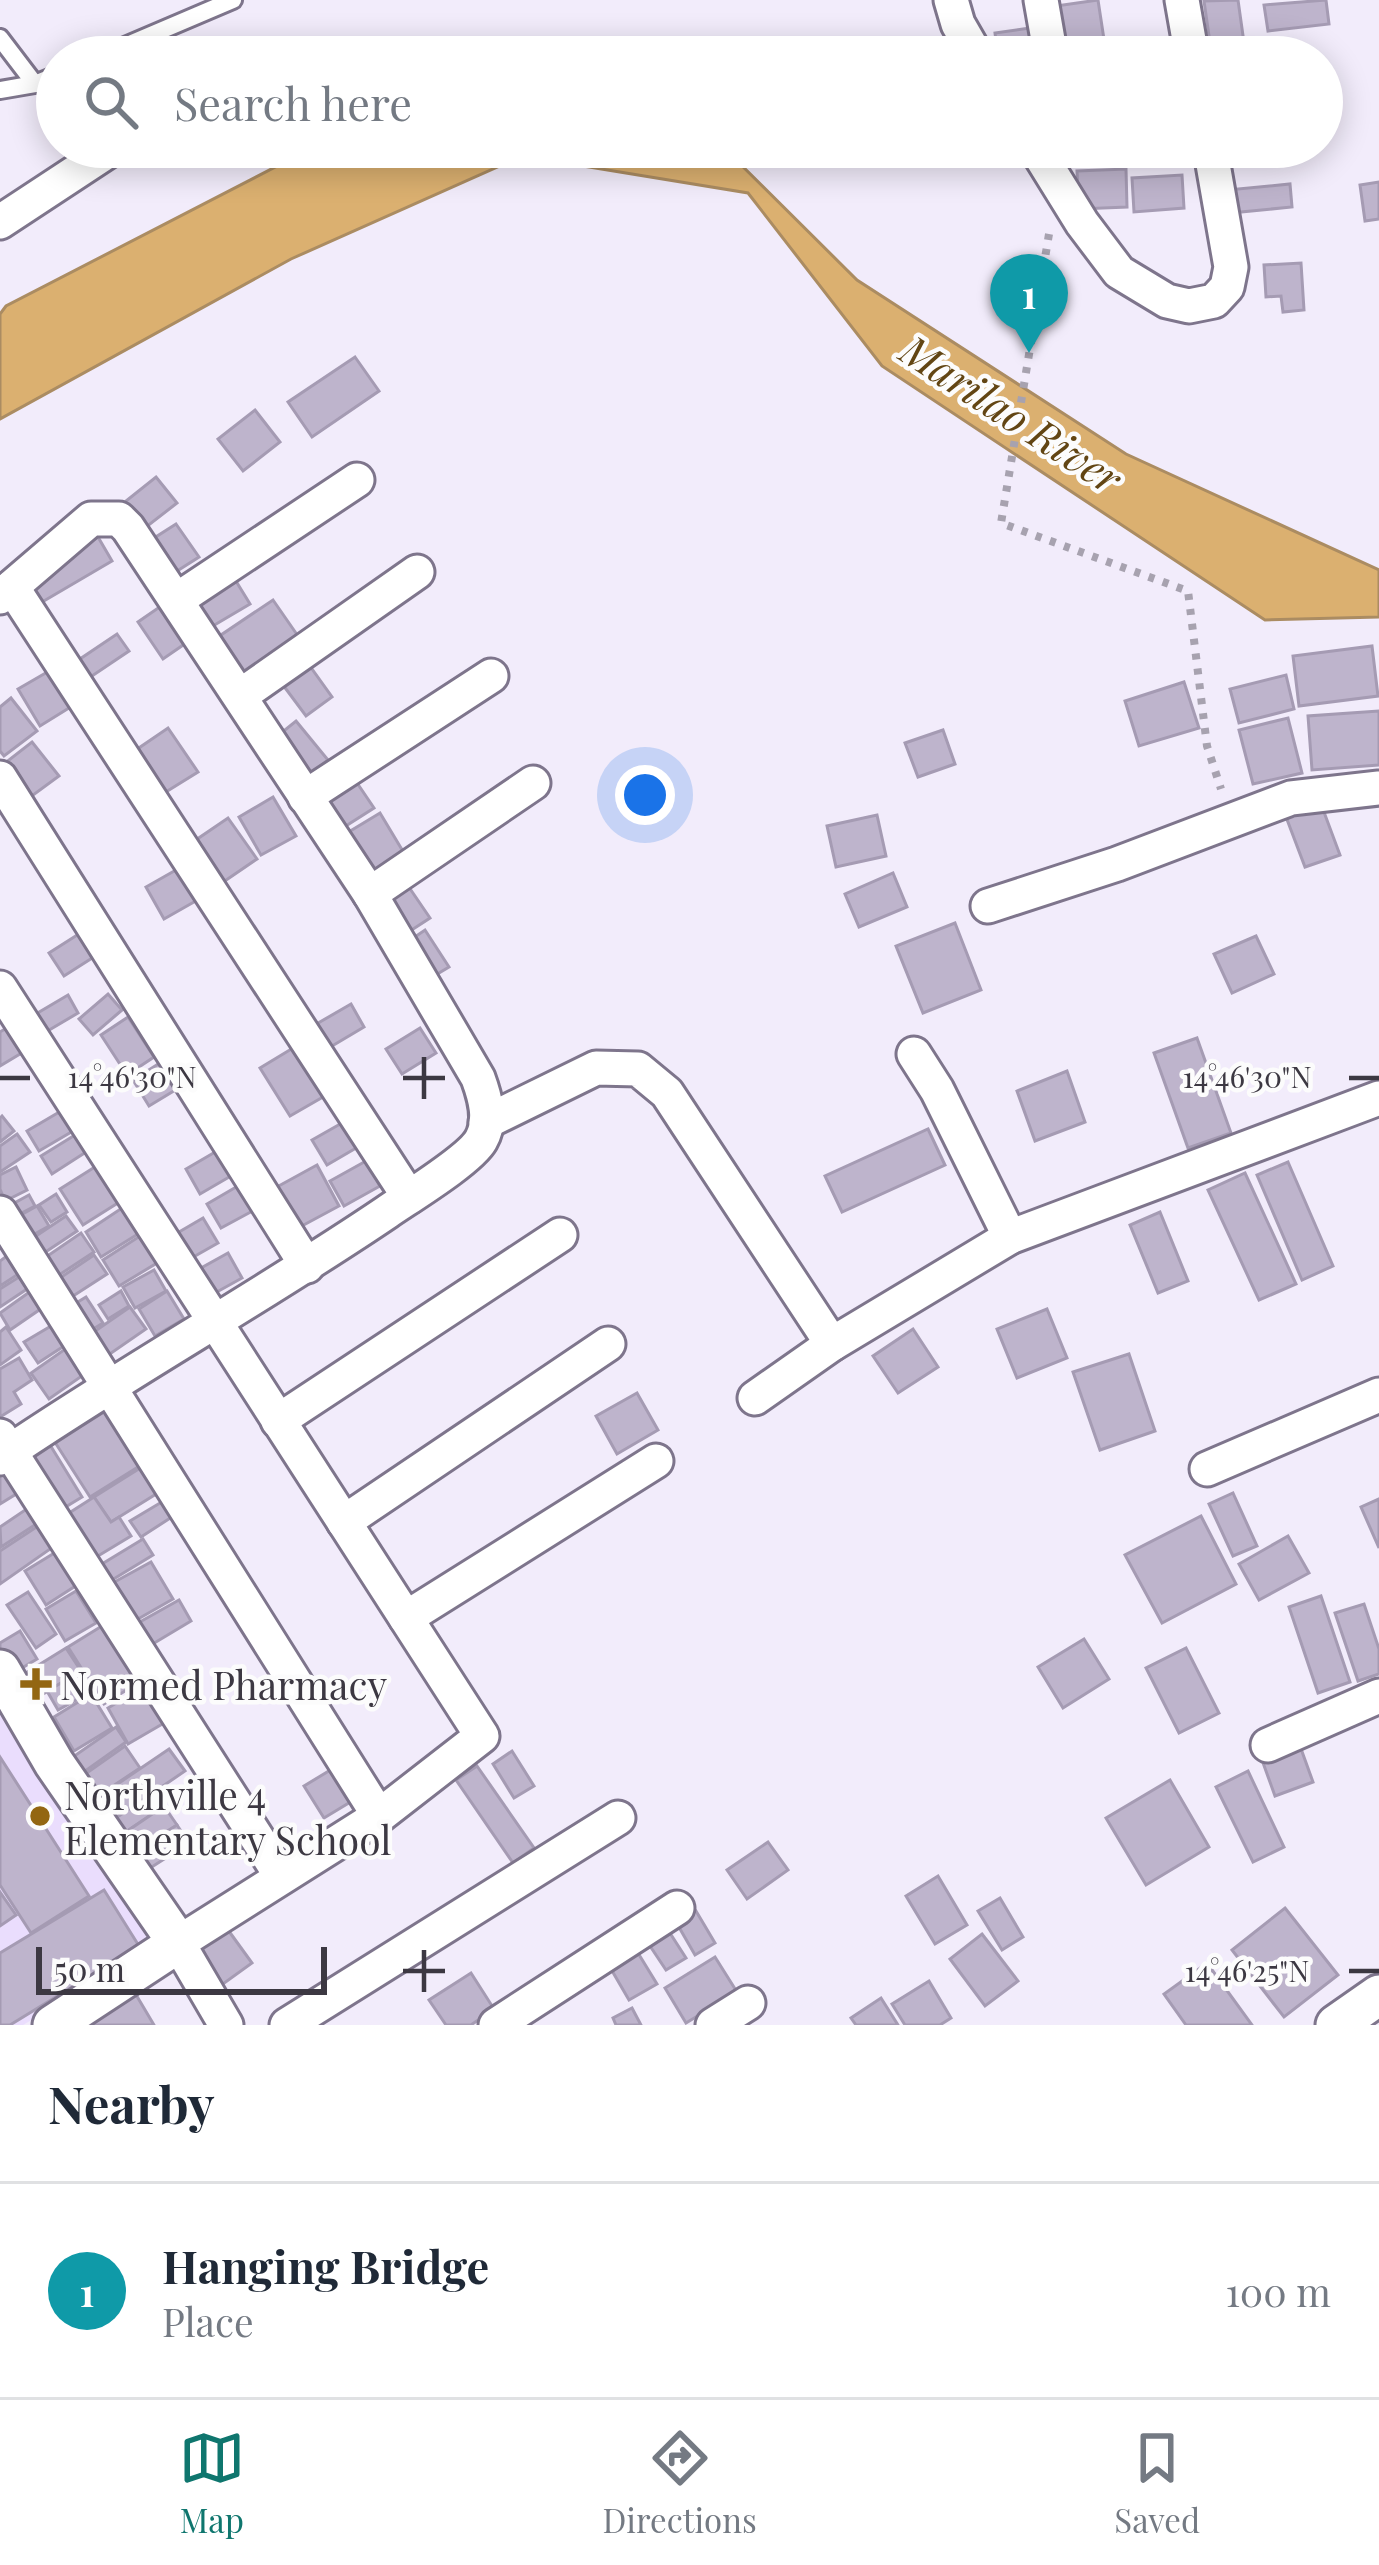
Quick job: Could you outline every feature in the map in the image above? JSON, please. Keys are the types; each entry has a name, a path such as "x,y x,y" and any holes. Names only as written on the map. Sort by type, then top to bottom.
{"street":[{"path":"951,0 965,36"},
{"path":"1042,0 1048,36"},
{"path":"1182,0 1188,36"},
{"path":"0,222 82,168"},
{"path":"1060,168 1082,224 1119,272 1167,301 1189,306 1214,301 1228,287 1231,267 1214,168"},
{"path":"178,598 357,480"},
{"path":"280,1874 3,1448 111,1389 409,1198 481,1141 486,1100 478,1078 370,894 178,598 119,519 91,519 6,592 409,1198"},
{"path":"240,696 417,572"},
{"path":"305,797 491,676"},
{"path":"0,778 307,1266"},
{"path":"370,894 533,783"},
{"path":"988,906 1291,798 1379,788"},
{"path":"0,988 482,1736 379,1816 280,1874 72,2020"},
{"path":"914,1054 937,1090 1010,1238"},
{"path":"486,1122 596,1067 638,1069 667,1093 832,1343"},
{"path":"755,1398 832,1343 1010,1238 1379,1098"},
{"path":"0,1213 379,1816"},
{"path":"278,1421 560,1235"},
{"path":"344,1522 608,1343"},
{"path":"1208,1469 1379,1395"},
{"path":"406,1618 656,1461"},
{"path":"0,1670 54,1763 178,1942 226,2025"},
{"path":"1268,1745 1379,1696"},
{"path":"287,2025 618,1818"},
{"path":"496,2025 677,1908"},
{"path":"1336,2025 1379,1995"},
{"path":"713,2025 748,2003"}],"lane":[{"path":"148,36 233,0"},
{"path":"0,38 35,84 0,90"}],"path":[{"path":"1057,168 1001,523 1188,591 1207,746 1231,820"}],"shaded area":[{"name":"Northville 4 Elementary School","path":"0,1690 160,1943 23,2025 0,2025"}],"water":[{"path":"273,168 495,168 291,259 0,419 0,314 6,306"},
{"name":"Marilao River","path":"595,168 744,168 857,280 1126,454 1379,570 1379,617 1265,620 882,366 748,193"}],"building":[{"path":"1098,0 1103,36 1054,36 1049,7"},
{"path":"1238,0 1243,36 1209,36 1204,1"},
{"path":"1326,0 1329,24 1268,31 1264,5"},
{"path":"1037,27 1038,36 995,36"},
{"path":"1126,169 1127,207 1079,209 1077,171"},
{"path":"1182,175 1184,208 1134,212 1132,178"},
{"path":"1379,182 1379,219 1365,221 1360,185"},
{"path":"1290,184 1292,207 1230,213 1227,190"},
{"path":"1301,263 1304,310 1283,312 1281,296 1266,297 1264,265"},
{"path":"355,357 379,391 312,437 288,402"},
{"path":"255,410 280,442 243,471 218,439"},
{"path":"156,477 177,503 141,531 121,505"},
{"path":"176,524 199,557 174,573 151,540"},
{"path":"98,537 112,561 37,605 23,582"},
{"path":"231,573 250,604 206,630 188,600"},
{"path":"273,600 298,636 240,676 215,639"},
{"path":"161,606 186,643 163,659 138,622"},
{"path":"117,634 129,651 86,680 74,663"},
{"path":"1372,646 1378,696 1299,706 1293,656"},
{"path":"307,662 332,697 306,716 280,681"},
{"path":"56,667 77,703 40,726 18,689"},
{"path":"1286,675 1294,709 1239,723 1230,689"},
{"path":"1184,682 1199,728 1139,746 1125,701"},
{"path":"11,698 37,731 4,756 0,707"},
{"path":"1379,711 1379,765 1312,770 1308,716"},
{"path":"1288,718 1302,773 1253,784 1239,730"},
{"path":"296,721 328,760 301,781 270,742"},
{"path":"168,728 198,772 161,795 133,752"},
{"path":"943,730 955,764 918,777 905,743"},
{"path":"32,742 59,776 25,801 0,767"},
{"path":"351,774 374,808 338,831 315,797"},
{"path":"1318,796 1340,855 1305,867 1283,809"},
{"path":"273,797 296,836 261,855 239,817"},
{"path":"380,813 404,853 366,875 342,836"},
{"path":"877,815 886,856 836,867 827,826"},
{"path":"228,818 257,859 219,885 190,844"},
{"path":"183,866 201,898 164,919 146,887"},
{"path":"893,873 907,907 859,927 845,894"},
{"path":"402,877 430,918 404,935 377,893"},
{"path":"955,923 981,990 923,1013 896,946"},
{"path":"85,930 100,953 64,976 49,953"},
{"path":"425,930 449,967 429,979 406,943"},
{"path":"1256,936 1274,974 1232,993 1214,954"},
{"path":"108,994 122,1010 93,1035 79,1019"},
{"path":"68,995 78,1013 34,1039 24,1021"},
{"path":"351,1004 364,1027 327,1049 313,1026"},
{"path":"128,1017 154,1057 127,1075 101,1035"},
{"path":"10,1026 25,1051 0,1066 0,1032"},
{"path":"420,1028 436,1053 402,1074 386,1049"},
{"path":"1197,1038 1231,1133 1188,1148 1154,1053"},
{"path":"293,1048 323,1097 290,1116 260,1068"},
{"path":"166,1059 182,1086 149,1106 133,1080"},
{"path":"1067,1071 1085,1122 1035,1141 1017,1091"},
{"path":"61,1111 73,1131 39,1151 27,1131"},
{"path":"0,1118 14,1131 0,1142"},
{"path":"349,1119 363,1144 327,1165 312,1140"},
{"path":"928,1129 945,1165 842,1212 825,1176"},
{"path":"17,1134 30,1152 0,1172 0,1146"},
{"path":"75,1135 86,1152 52,1174 41,1156"},
{"path":"222,1148 236,1173 200,1194 186,1169"},
{"path":"366,1161 380,1186 344,1206 330,1181"},
{"path":"1288,1162 1333,1266 1302,1280 1257,1175"},
{"path":"98,1165 121,1201 83,1225 60,1189"},
{"path":"317,1165 339,1206 298,1228 275,1188"},
{"path":"16,1167 27,1190 5,1201 0,1175"},
{"path":"1245,1173 1296,1284 1259,1300 1208,1190"},
{"path":"243,1183 258,1208 221,1228 207,1204"},
{"path":"56,1194 67,1212 51,1222 39,1205"},
{"path":"29,1195 35,1206 14,1217 9,1206"},
{"path":"37,1206 49,1226 31,1236 19,1216"},
{"path":"122,1208 138,1234 101,1257 86,1232"},
{"path":"1160,1212 1188,1281 1158,1293 1130,1225"},
{"path":"66,1216 77,1231 41,1255 30,1240"},
{"path":"203,1218 218,1243 181,1264 167,1239"},
{"path":"81,1233 94,1252 56,1277 43,1259"},
{"path":"140,1236 157,1263 119,1286 103,1260"},
{"path":"11,1253 23,1271 0,1286 0,1261"},
{"path":"228,1253 242,1278 206,1298 192,1273"},
{"path":"94,1255 107,1274 70,1298 57,1280"},
{"path":"154,1270 166,1291 135,1308 123,1287"},
{"path":"19,1277 27,1289 0,1307 0,1289"},
{"path":"31,1291 42,1308 10,1330 0,1313"},
{"path":"121,1291 129,1306 108,1319 99,1305"},
{"path":"167,1291 184,1319 155,1336 139,1309"},
{"path":"86,1297 103,1323 85,1334 68,1308"},
{"path":"130,1307 146,1329 104,1358 88,1336"},
{"path":"1047,1309 1067,1358 1017,1378 997,1329"},
{"path":"51,1326 64,1346 38,1363 24,1342"},
{"path":"6,1327 21,1350 0,1365 0,1332"},
{"path":"913,1329 938,1367 898,1393 873,1356"},
{"path":"71,1345 89,1371 49,1399 31,1373"},
{"path":"1129,1354 1155,1431 1100,1450 1073,1372"},
{"path":"19,1358 32,1380 14,1392 21,1404 0,1417 0,1369"},
{"path":"637,1393 658,1430 617,1454 596,1416"},
{"path":"107,1401 146,1462 90,1497 51,1436"},
{"path":"47,1440 82,1497 59,1511 24,1454"},
{"path":"0,1465 26,1488 0,1504"},
{"path":"145,1465 161,1491 111,1522 94,1497"},
{"path":"1233,1493 1257,1546 1233,1556 1209,1504"},
{"path":"94,1497 111,1522 119,1517 131,1536 93,1559 66,1515"},
{"path":"170,1497 178,1513 141,1537 130,1521"},
{"path":"1379,1499 1379,1548 1361,1507"},
{"path":"34,1504 44,1519 1,1547 0,1527"},
{"path":"1201,1516 1236,1584 1162,1623 1125,1555"},
{"path":"38,1526 53,1547 0,1584 0,1551"},
{"path":"1288,1536 1309,1573 1259,1600 1239,1564"},
{"path":"143,1539 153,1555 107,1583 97,1567"},
{"path":"56,1552 77,1585 46,1605 25,1571"},
{"path":"151,1562 173,1599 131,1623 109,1585"},
{"path":"76,1591 96,1623 65,1641 46,1609"},
{"path":"28,1592 56,1634 36,1648 7,1605"},
{"path":"1321,1596 1350,1682 1318,1693 1289,1607"},
{"path":"179,1600 191,1621 151,1645 138,1623"},
{"path":"1364,1604 1379,1649 1379,1674 1358,1681 1335,1613"},
{"path":"110,1621 146,1678 104,1704 68,1647"},
{"path":"20,1631 37,1659 12,1674 0,1655 0,1643"},
{"path":"1084,1639 1109,1679 1063,1708 1038,1667"},
{"path":"66,1648 81,1671 35,1699 21,1676"},
{"path":"1186,1648 1219,1713 1179,1733 1146,1668"},
{"path":"77,1674 89,1693 58,1710 47,1691"},
{"path":"150,1683 171,1719 128,1744 108,1708"},
{"path":"91,1694 112,1728 74,1751 54,1717"},
{"path":"116,1727 126,1742 81,1774 70,1759"},
{"path":"125,1746 140,1768 95,1798 81,1777"},
{"path":"1300,1746 1313,1782 1275,1796 1262,1760"},
{"path":"169,1749 185,1771 110,1822 94,1800"},
{"path":"512,1751 534,1786 514,1798 493,1764"},
{"path":"0,1757 89,1896 31,1933 0,1885"},
{"path":"337,1766 357,1798 324,1818 304,1786"},
{"path":"477,1766 534,1848 513,1863 456,1780"},
{"path":"1248,1771 1284,1847 1253,1862 1216,1787"},
{"path":"1170,1780 1209,1847 1146,1885 1106,1818"},
{"path":"154,1792 164,1806 120,1836 110,1822"},
{"path":"164,1806 177,1825 132,1854 120,1836"},
{"path":"177,1825 189,1843 144,1872 132,1854"},
{"path":"768,1842 788,1870 747,1899 727,1870"},
{"path":"938,1876 967,1925 935,1944 906,1896"},
{"path":"104,1890 139,1946 10,2025 0,2025 0,1953"},
{"path":"0,1892 16,1915 0,1926"},
{"path":"1000,1898 1023,1937 1002,1950 978,1911"},
{"path":"1285,1908 1338,1975 1284,2017 1232,1950"},
{"path":"696,1911 715,1943 695,1955 676,1922"},
{"path":"223,1923 252,1963 216,1989 187,1949"},
{"path":"668,1930 686,1958 666,1970 648,1943"},
{"path":"982,1934 1018,1981 985,2006 950,1959"},
{"path":"638,1953 657,1984 629,2000 611,1969"},
{"path":"715,1957 737,1992 686,2023 665,1988"},
{"path":"1207,1963 1252,2025 1186,2025 1164,1994"},
{"path":"471,1973 494,2009 471,2025 446,2025 429,2000"},
{"path":"929,1981 951,2018 940,2025 905,2025 892,2004"},
{"path":"135,1993 154,2025 94,2025 91,2019"},
{"path":"881,1998 898,2025 856,2025 851,2018"},
{"path":"632,2008 641,2025 616,2025 613,2018"}],"place":[{"name":"Hanging Bridge","path":"1029,353"},
{"name":"Normed Pharmacy","path":"36,1684"},
{"name":"Northville 4 Elementary School","path":"40,1816"}]}
